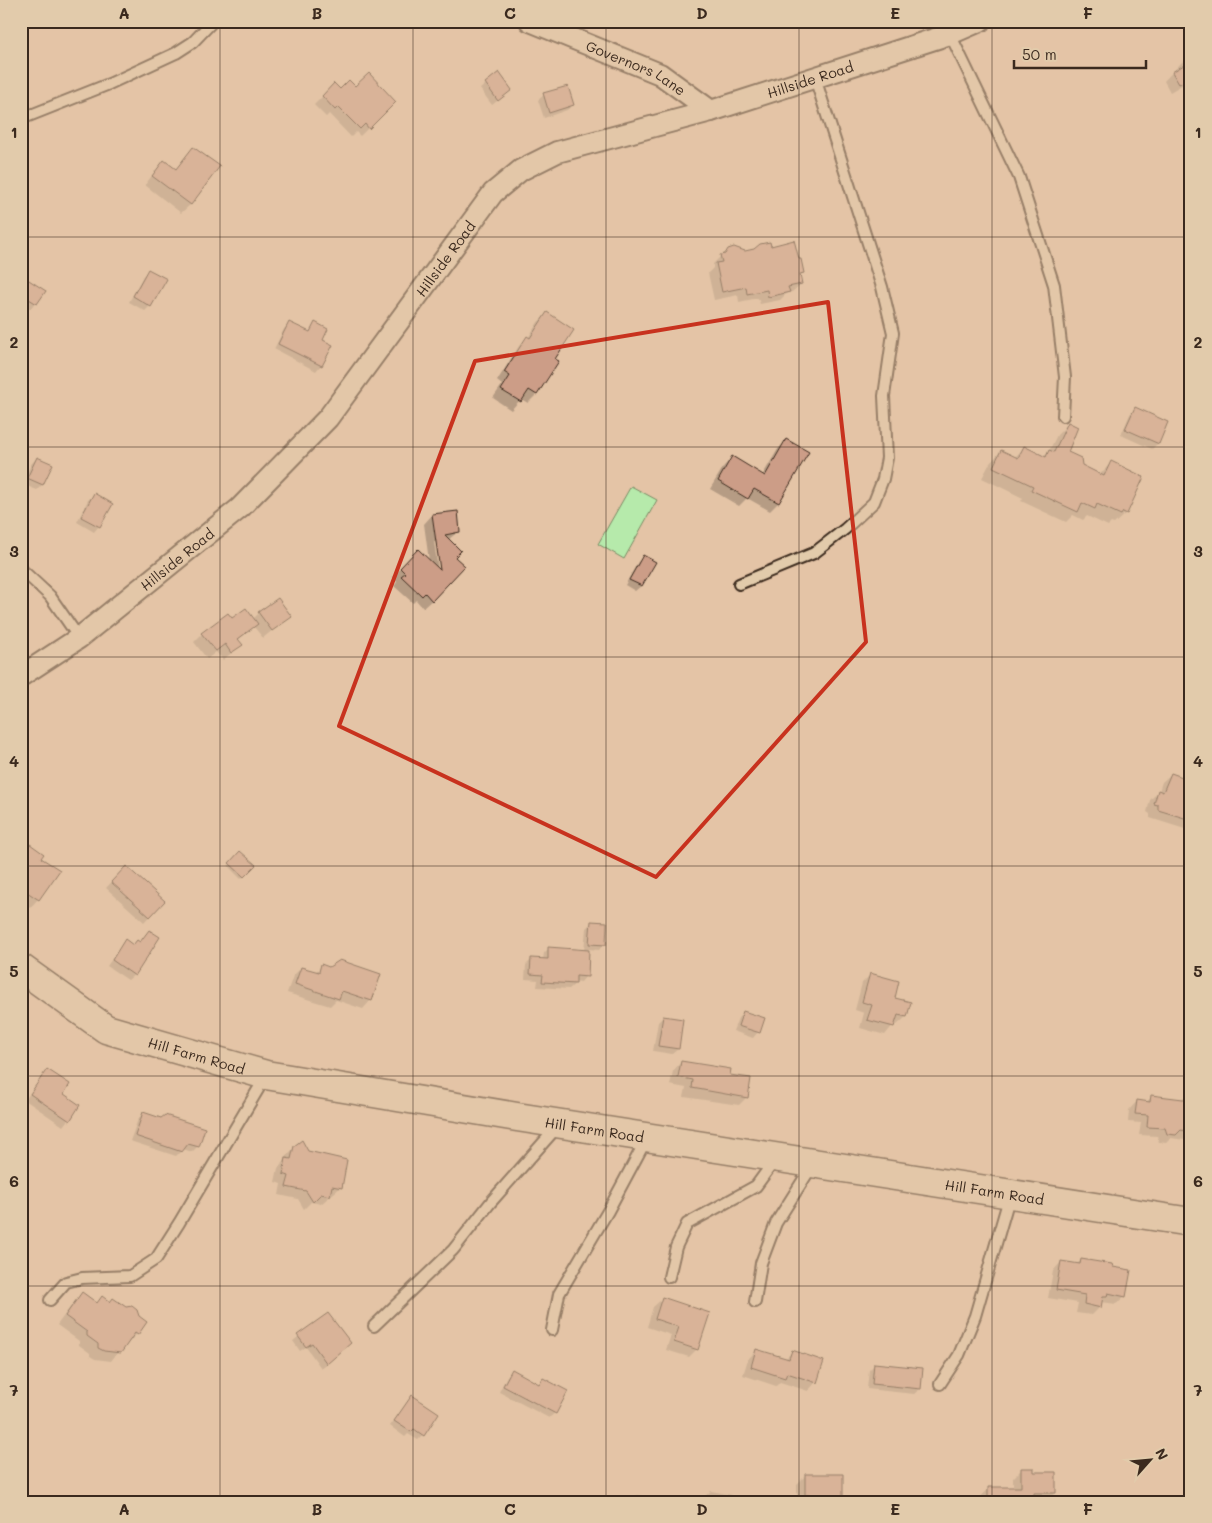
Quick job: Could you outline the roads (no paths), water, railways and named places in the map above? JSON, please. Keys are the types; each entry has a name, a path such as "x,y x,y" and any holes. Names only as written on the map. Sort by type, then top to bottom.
{"main road":[{"name":"Hill Farm Road","path":"21,968 106,1029 266,1075 517,1118 560,1123 1191,1222"}],"street":[{"name":"Governors Lane","path":"530,21 660,74 711,111"},
{"name":"Hillside Road","path":"21,676 79,638 240,508 328,418 493,193 521,170 557,152 711,111 950,34 980,21"}],"lane":[{"path":"21,119 109,84 176,53 193,42 213,21"},
{"path":"950,34 1019,177 1054,285 1065,377 1063,416"},
{"path":"739,584 814,553 845,528 874,502 883,479 887,458 884,396 893,333 882,287 815,78"},
{"path":"21,568 50,596 79,638"},
{"path":"50,1300 66,1282 82,1278 130,1276 156,1259 266,1075"},
{"path":"374,1326 453,1250 491,1202 560,1123"},
{"path":"552,1330 559,1294 608,1212 647,1137"},
{"path":"669,1277 676,1247 687,1224 756,1186 777,1157"},
{"path":"755,1302 762,1263 776,1223 814,1163"},
{"path":"940,1384 959,1355 975,1316 1010,1194"}]}
